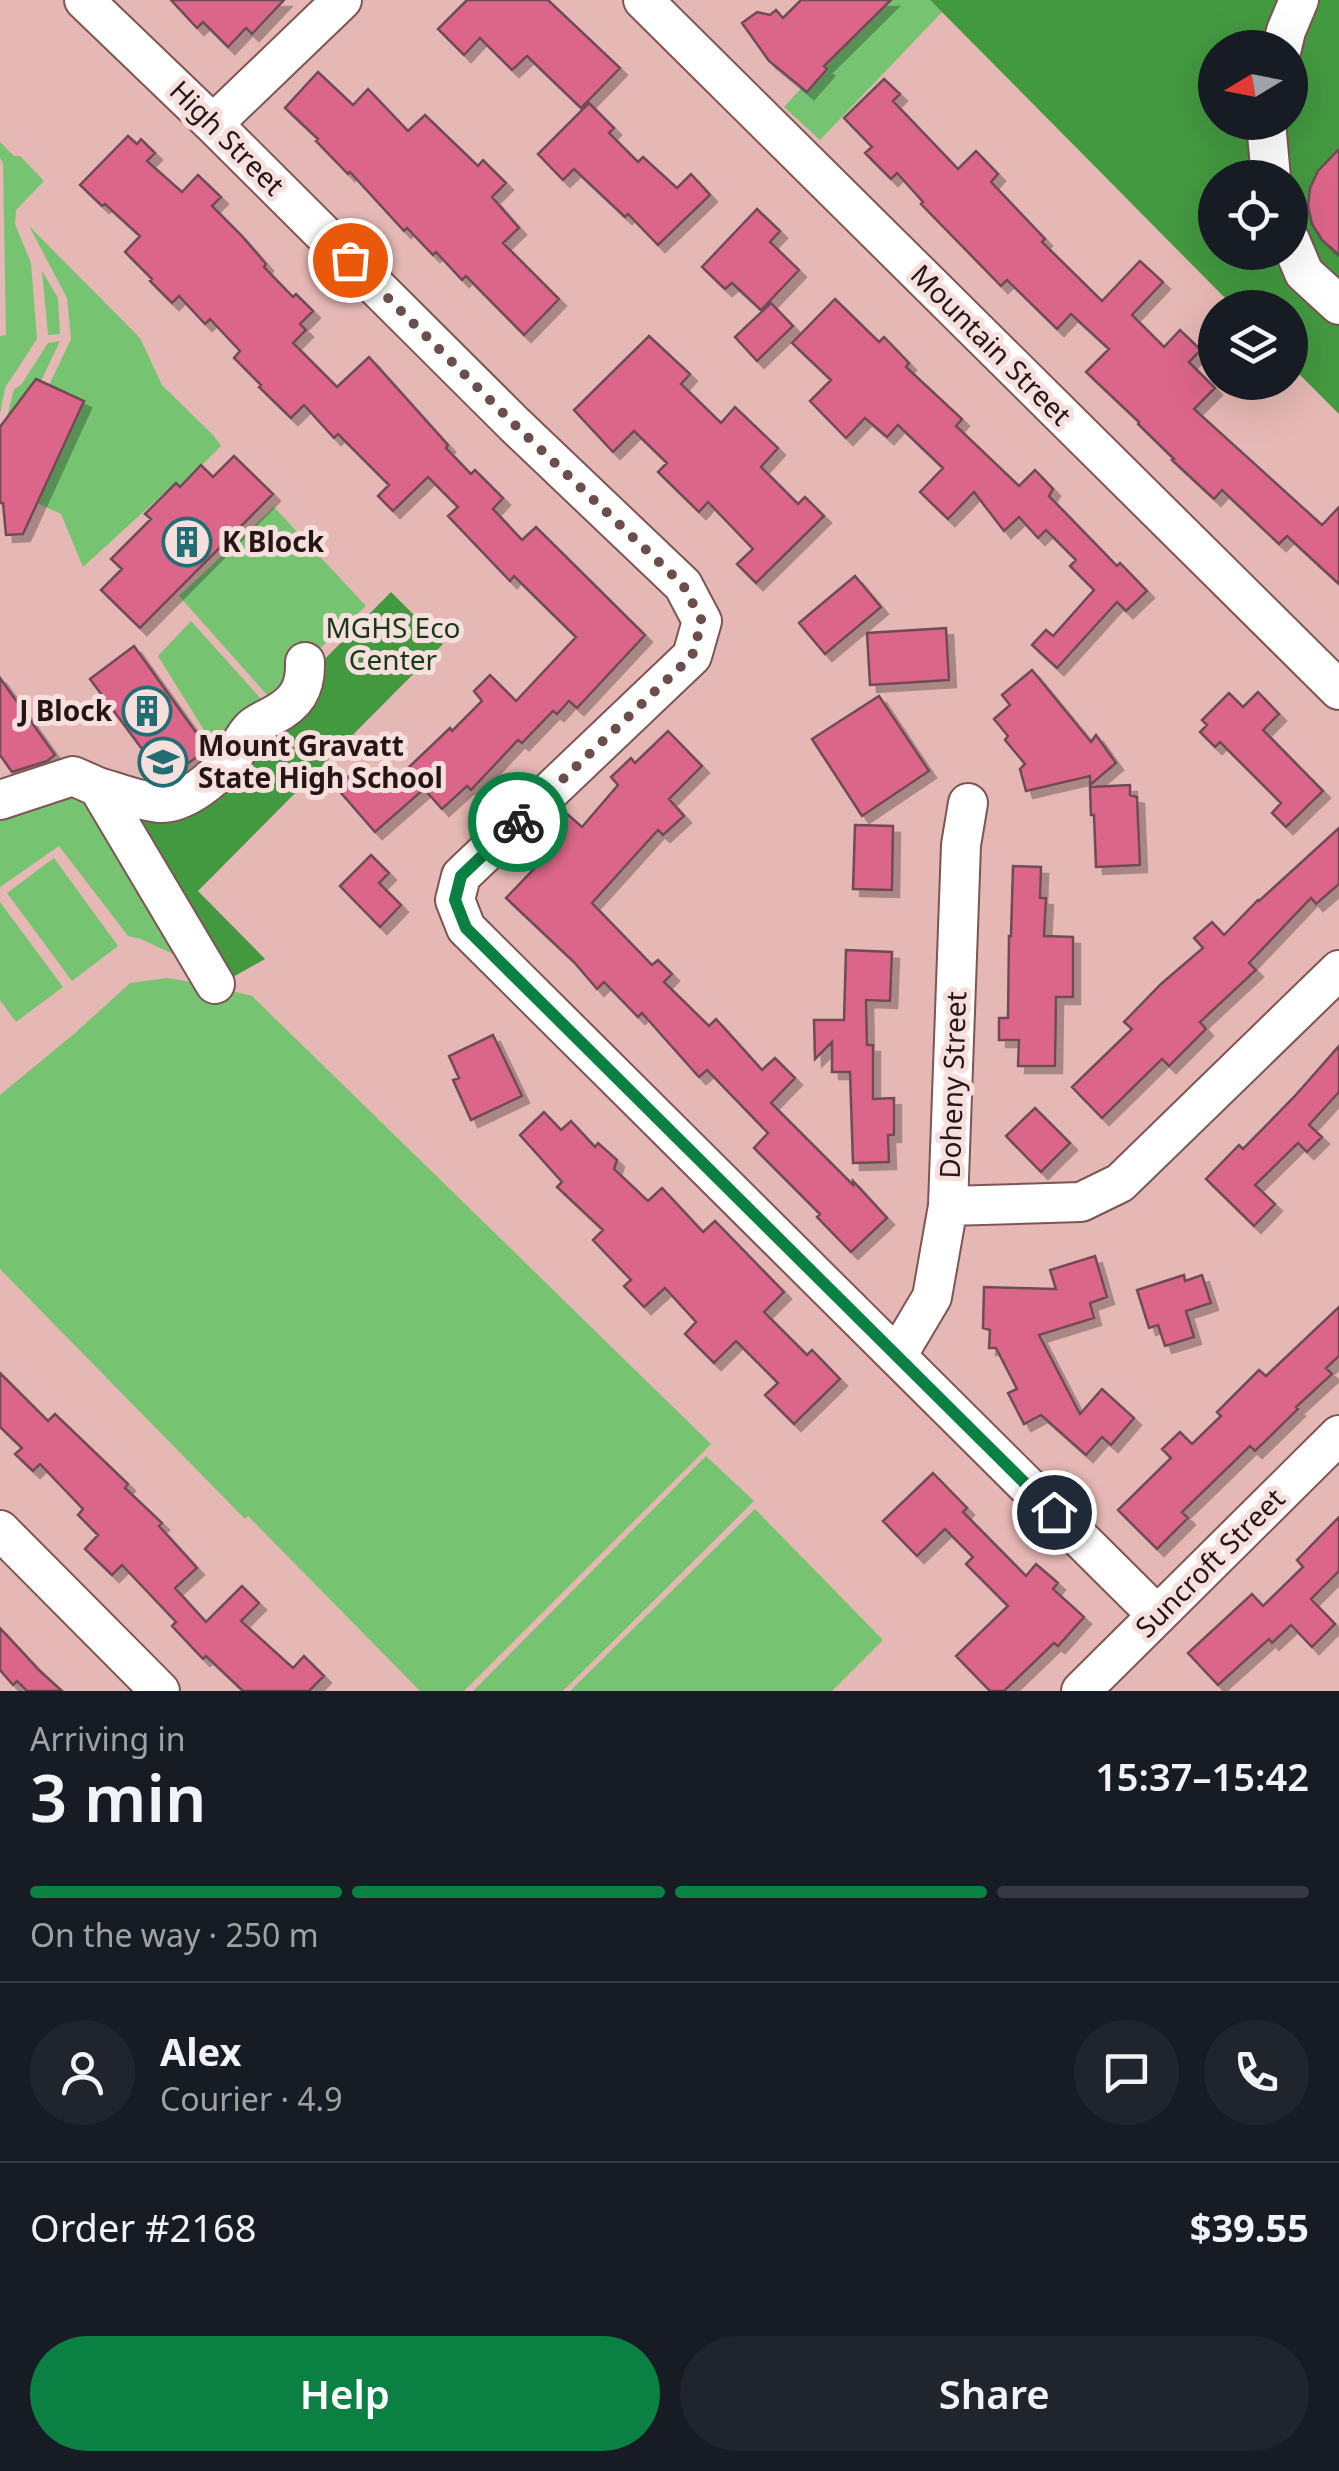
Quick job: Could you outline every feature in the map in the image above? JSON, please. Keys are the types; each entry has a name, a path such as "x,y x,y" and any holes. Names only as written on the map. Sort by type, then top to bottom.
{"street":[{"name":"High Street","path":"84,0 683,585 702,621 692,656 461,876 455,900 466,928 897,1356"},
{"path":"213,124 342,0"},
{"name":"Mountain Street","path":"643,0 1339,690"},
{"path":"1286,30 1299,0"},
{"path":"1303,270 1339,304"},
{"path":"0,800 74,776 98,787 161,803 188,796 232,759 255,724 294,703 306,676 305,662"},
{"path":"98,787 215,984"},
{"name":"Doheny Street","path":"897,1356 932,1298 948,1206 961,846 968,803"},
{"path":"948,1206 1081,1202 1120,1183 1339,970"},
{"path":"897,1356 1158,1615"},
{"name":"Suncroft Street","path":"1081,1691 1339,1435"},
{"path":"0,1530 160,1691"}],"green space":[{"path":"881,0 930,0 942,12 820,140 784,107"},
{"path":"930,0 1339,0 1339,414 1308,383 1308,290 1217,290"},
{"path":"0,142 44,181 16,210 15,224 31,263 37,339 5,388 0,414 0,336 6,335"},
{"path":"29,226 140,338 162,385 221,446 180,487 175,483 83,567 61,514 37,503 84,401 49,385 71,339 67,298"},
{"path":"42,271 58,298 60,334 48,335"},
{"path":"60,341 41,381 35,380 7,417 14,389 21,385 48,343"},
{"path":"274,507 366,606 268,696 179,596"},
{"name":"MGHS Eco Center","path":"391,592 443,644 198,891 265,959 224,982 112,796 158,808 309,675"},
{"path":"191,621 262,700 212,743 158,656"},
{"path":"77,785 192,951 173,954 128,936 59,846 0,887 0,810"},
{"path":"54,858 118,946 72,981 7,893"},
{"path":"0,902 63,987 16,1022 0,1000"},
{"path":"167,978 252,996 711,1444 464,1691 420,1691 0,1269 0,1095 130,983"},
{"path":"706,1456 754,1501 563,1691 473,1691"},
{"path":"755,1509 883,1640 832,1691 570,1691"}],"building":[{"path":"171,0 284,0 252,34 246,28 228,47 203,22 197,28"},
{"path":"467,0 548,0 620,68 581,108 527,56 512,70 480,38 464,55 438,29"},
{"path":"801,0 891,0 824,66 827,69 807,92 769,61 742,23 757,12 770,15 776,10 783,18"},
{"path":"318,72 353,105 368,89 408,131 425,115 478,166 483,160 506,183 492,197 519,228 503,243 559,299 524,335 466,276 462,280 436,252 433,255 407,228 404,231 285,108"},
{"path":"884,79 900,94 893,101 958,169 976,151 998,174 991,182 1045,239 1042,242 1102,301 1140,261 1163,282 1132,315 1164,347 1180,330 1198,347 1198,353 1189,362 1198,371 1198,400 1203,400 1194,409 1322,525 1339,507 1339,584 1287,536 1279,544 1222,490 1214,499 1172,460 1086,372 1109,349 1071,314 1057,329 1007,280 1001,286 921,204 897,173 891,179 865,153 872,147 844,118"},
{"path":"589,103 614,128 609,133 638,162 643,157 677,188 691,174 710,195 658,245 574,169 563,180 538,154"},
{"path":"128,136 137,144 141,139 155,153 147,161 182,192 198,175 221,197 212,206 266,264 264,267 313,311 300,324 306,330 293,343 337,387 369,357 448,445 446,448 471,474 475,470 503,498 493,509 522,540 536,527 645,635 577,708 569,701 557,714 553,711 522,743 518,740 471,790 467,786 442,809 424,789 375,832 336,787 362,764 385,790 482,701 474,691 490,675 516,701 576,637 514,576 510,581 448,516 458,507 428,477 393,511 378,496 389,485 338,434 334,438 304,405 291,418 234,358 240,351 210,319 205,324 179,296 172,303 150,281 125,252 140,236 80,185"},
{"path":"1339,149 1339,255 1312,224 1310,188 1318,171"},
{"path":"757,209 780,231 770,242 799,270 761,310 732,283 725,289 702,267"},
{"path":"835,299 879,342 884,337 909,363 906,367 962,419 956,426 1019,486 1035,470 1053,489 1049,496 1147,591 1126,611 1117,602 1057,668 1032,645 1046,630 1053,636 1094,590 1070,566 1076,560 1046,530 1038,538 1019,517 1004,531 974,492 948,519 920,492 943,468 898,425 887,437 865,418 846,438 810,401 831,380 792,343"},
{"path":"771,303 793,326 757,361 735,337"},
{"path":"649,336 690,374 681,384 721,423 735,407 778,448 761,467 798,504 805,497 824,516 756,583 737,564 753,549 708,502 699,512 658,472 667,463 634,431 613,452 574,410"},
{"path":"36,379 84,401 23,534 6,535 0,503 0,427"},
{"name":"K Block","path":"234,456 273,494 140,628 101,590 122,569 111,559 151,519 145,514 176,483 180,487 201,465 213,477"},
{"path":"855,576 881,607 825,654 799,623"},
{"path":"946,628 949,680 870,685 867,633"},
{"name":"J Block","path":"134,646 208,749 165,780 90,679"},
{"path":"1032,670 1091,742 1096,735 1116,763 1090,785 1090,776 1026,791 1020,769 1025,764 994,719 1010,705 1002,695"},
{"path":"0,678 55,755 47,761 12,772 0,755"},
{"path":"1258,692 1279,714 1263,730 1323,791 1286,827 1272,813 1281,803 1220,742 1215,747 1200,732 1207,725 1202,720 1229,693 1243,707"},
{"path":"879,696 929,771 862,816 812,739"},
{"path":"668,731 702,766 669,799 684,816 663,835 658,830 592,903 652,965 658,960 672,974 664,982 709,1026 716,1019 762,1070 775,1058 795,1078 771,1103 887,1218 851,1252 817,1217 820,1214 754,1148 768,1133 707,1070 699,1077 642,1013 638,1017 604,982 597,989 506,898 555,847 545,837 566,813 582,827 618,785 611,777 631,758 635,763"},
{"path":"1130,785 1130,795 1137,797 1140,865 1096,867 1090,787"},
{"path":"855,825 893,826 892,890 853,889"},
{"path":"1339,828 1339,884 1316,904 1311,898 1249,963 1256,970 1200,1022 1206,1029 1169,1066 1162,1059 1102,1118 1072,1087 1132,1029 1124,1022 1203,948 1194,938 1212,922 1224,935"},
{"path":"371,855 389,873 379,883 401,905 380,927 340,886"},
{"path":"1013,866 1041,867 1040,898 1046,898 1044,936 1073,937 1073,997 1056,997 1055,1066 1018,1066 1019,1040 999,1040 999,1018 1008,1018"},
{"path":"846,950 892,952 890,1001 866,1000 867,1045 873,1045 873,1099 894,1098 894,1135 888,1135 889,1162 853,1163 850,1072 832,1072 832,1042 815,1059 814,1020 844,1020"},
{"path":"493,1035 522,1096 471,1120 453,1080 459,1078 449,1056"},
{"path":"1339,1046 1339,1092 1309,1125 1322,1137 1307,1152 1298,1143 1255,1185 1275,1204 1254,1226 1206,1179 1239,1145 1243,1149"},
{"path":"1035,1108 1070,1143 1041,1172 1006,1136"},
{"path":"544,1112 561,1130 571,1121 595,1147 598,1143 617,1160 614,1169 648,1201 662,1188 703,1232 715,1221 784,1292 764,1312 807,1355 812,1350 840,1379 794,1424 765,1395 778,1383 736,1341 714,1363 685,1334 696,1322 665,1288 644,1307 624,1286 631,1280 593,1240 603,1230 557,1187 562,1182 520,1135"},
{"path":"1095,1256 1107,1297 1090,1303 1094,1318 1039,1335 1080,1414 1102,1389 1134,1418 1111,1445 1102,1437 1086,1455 1041,1415 1024,1424 1008,1393 1017,1389 996,1348 989,1348 990,1330 983,1328 984,1287 1056,1289 1050,1270"},
{"path":"1184,1275 1185,1281 1202,1275 1211,1303 1186,1311 1194,1337 1165,1346 1158,1325 1149,1328 1137,1290"},
{"path":"1339,1307 1339,1356 1326,1368 1332,1374 1255,1451 1250,1446 1182,1512 1188,1518 1157,1549 1118,1510 1171,1458 1162,1449 1180,1432 1192,1444 1259,1370 1266,1376"},
{"path":"0,1373 48,1421 55,1414 128,1484 125,1488 162,1523 159,1526 197,1568 175,1588 206,1622 242,1586 259,1603 241,1621 293,1668 304,1656 324,1676 309,1691 243,1691 206,1656 203,1659 172,1626 176,1622 122,1565 112,1575 85,1549 98,1535 78,1515 83,1509 40,1464 33,1471 15,1454 22,1448 0,1427"},
{"path":"933,1473 967,1508 963,1512 1026,1576 1036,1564 1058,1583 1053,1589 1084,1617 1058,1646 1054,1643 1004,1691 990,1691 956,1656 1008,1606 966,1564 973,1557 945,1529 917,1556 883,1521"},
{"path":"1339,1517 1339,1571 1311,1599 1335,1624 1312,1647 1291,1625 1272,1643 1269,1639 1218,1685 1188,1653 1252,1594 1263,1606 1303,1567 1297,1560"},
{"path":"0,1628 62,1691 27,1691 17,1681 13,1685 0,1670"}],"way so far":[{"path":"350,260 683,585 702,621 692,656 518,822"}],"place":[{"name":"K Block","path":"187,542"},
{"name":"J Block","path":"147,711"},
{"name":"Mount Gravatt State High School","path":"163,762"}],"route":[{"path":"518,822 461,876 455,900 466,928 1054,1512"}]}
